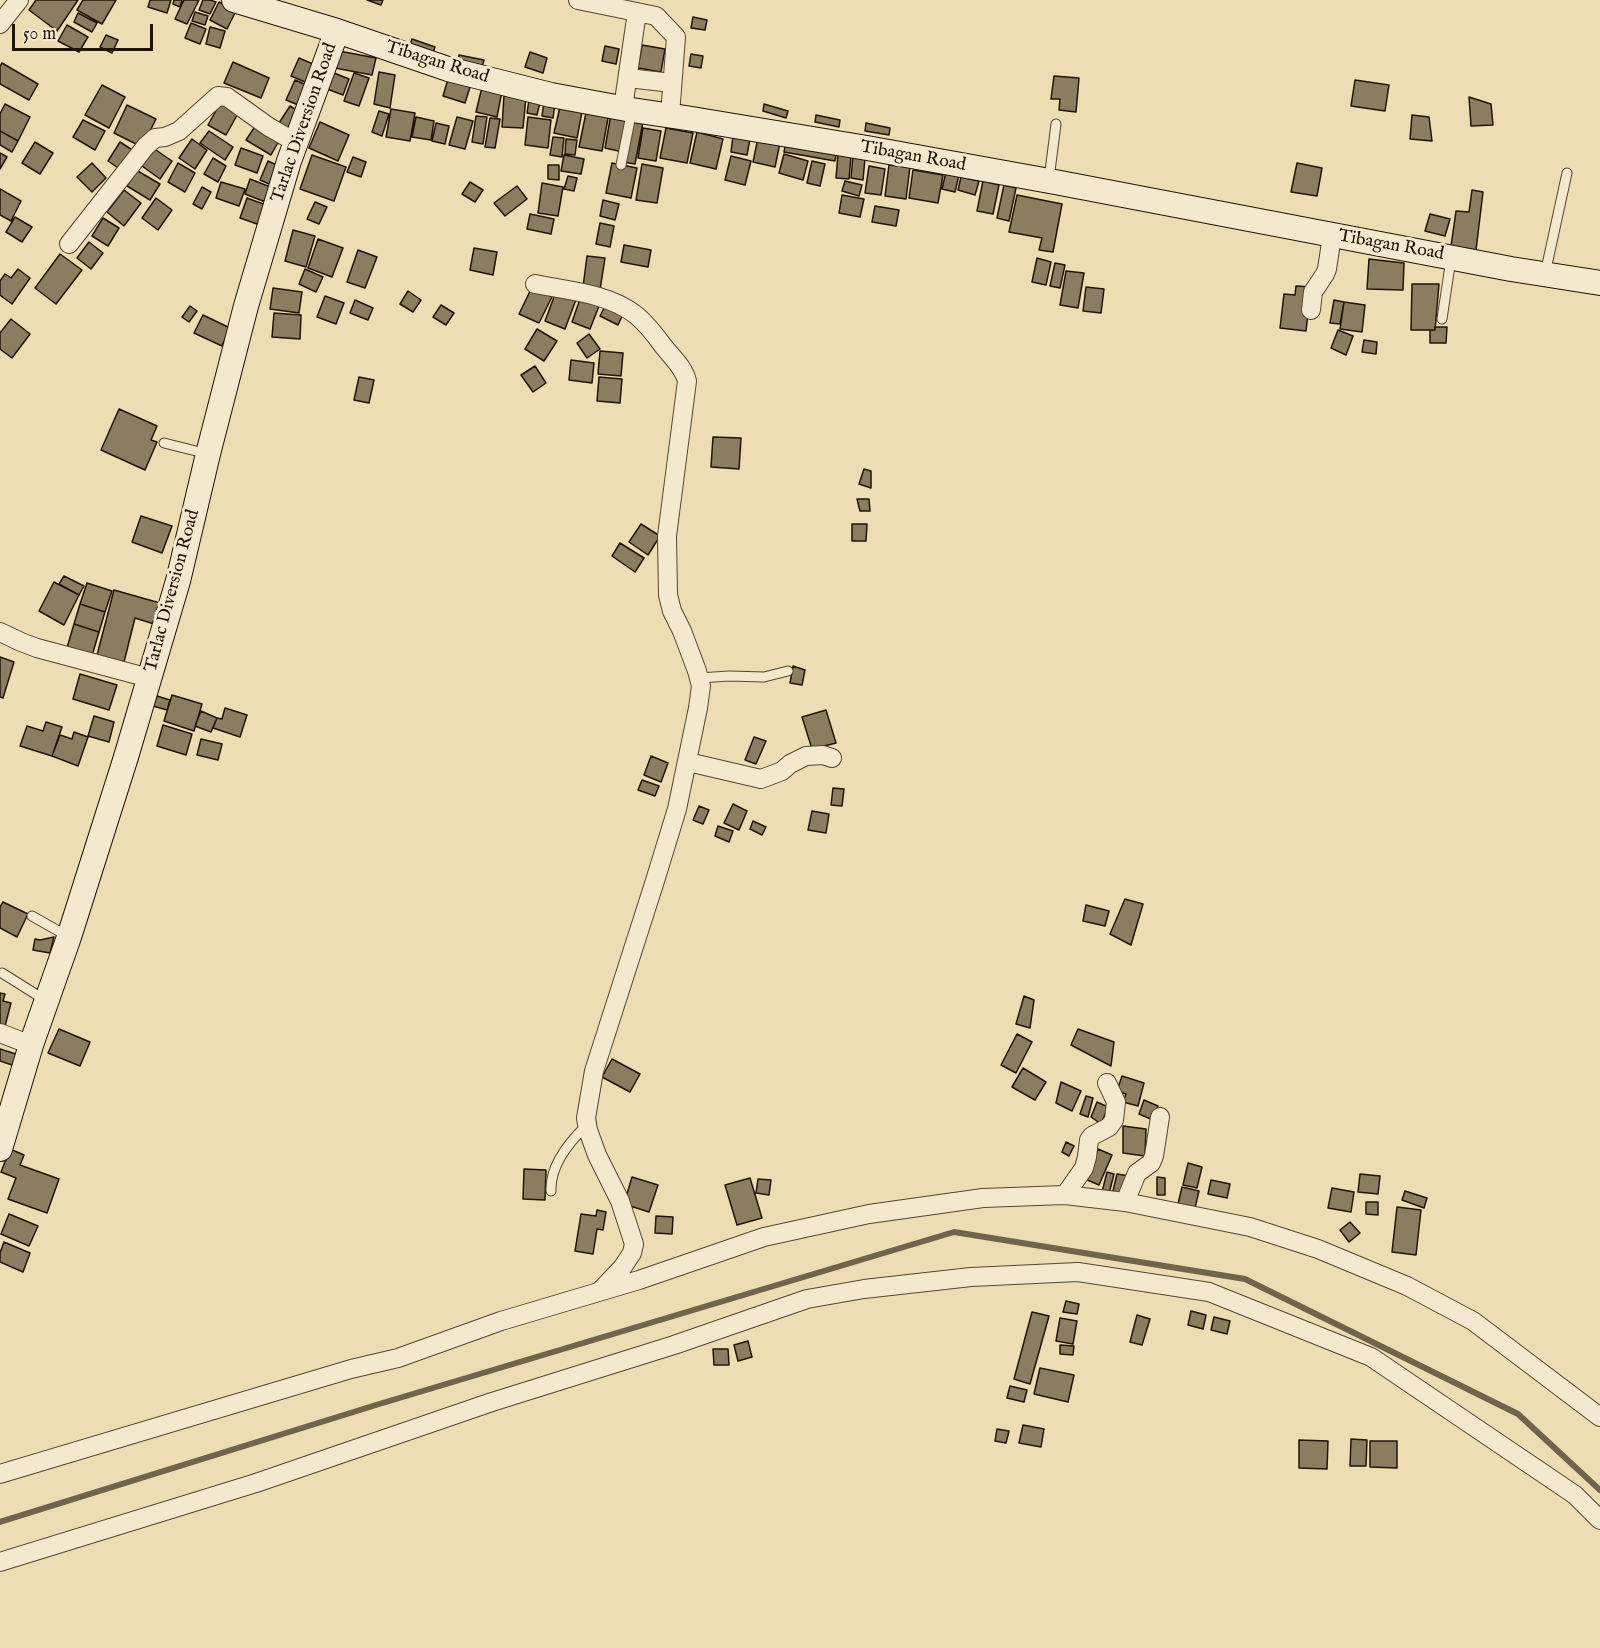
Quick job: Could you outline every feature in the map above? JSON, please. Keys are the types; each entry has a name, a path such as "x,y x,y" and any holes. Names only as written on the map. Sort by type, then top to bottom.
{"main road":[{"name":"Tibagan Road","path":"234,0 337,31 448,69 551,95 878,150 1332,236 1600,282"},
{"name":"Tarlac Diversion Road","path":"0,1149 31,1045 69,937 126,757 178,581 246,306 295,142 337,31"}],"street":[{"path":"0,24 19,0"},
{"path":"578,0 637,12 657,8 676,37 670,116"},
{"path":"628,109 628,78 637,12"},
{"path":"628,78 672,83"},
{"path":"69,244 146,146 155,138 165,137 179,131 218,96 227,98 295,142"},
{"path":"1311,310 1313,292 1327,269 1332,236"},
{"path":"535,284 608,299 636,315 686,376 687,381 667,536 668,595 672,611 692,653 699,678 699,708 677,809 594,1071 586,1118 597,1155 620,1201 634,1244 632,1253 622,1268 600,1292"},
{"path":"0,632 37,648 149,678"},
{"path":"688,762 761,779 782,771 806,756 823,754 832,758"},
{"path":"0,1033 31,1045"},
{"path":"1065,1195 1084,1168 1089,1140 1109,1127 1114,1120 1116,1101 1107,1083"},
{"path":"1125,1202 1137,1173 1151,1162 1154,1156 1160,1117"},
{"path":"0,1474 351,1369 398,1358 501,1321 639,1280 764,1237 868,1214 983,1198 1065,1195 1125,1202 1250,1227 1318,1249 1407,1286 1473,1321 1600,1417"},
{"path":"0,1562 256,1483 492,1402 674,1345 807,1299 864,1289 971,1277 1078,1272 1209,1292 1371,1357 1575,1495 1600,1520"}],"lane":[{"path":"621,165 628,109"},
{"path":"1049,181 1056,124"},
{"path":"1545,274 1567,173"},
{"path":"1442,320 1451,256"},
{"path":"164,443 208,454"},
{"path":"699,678 764,677 788,671"},
{"path":"32,916 69,937"},
{"path":"2,973 47,1001"},
{"path":"551,1191 555,1166 587,1125"}],"building":[{"path":"36,0 78,0 57,31 29,10"},
{"path":"83,0 116,0 102,24 77,10"},
{"path":"150,0 171,0 167,13 148,7"},
{"path":"174,0 182,0 180,7 173,4"},
{"path":"184,0 199,0 187,24 175,19"},
{"path":"203,0 216,2 210,14 199,10"},
{"path":"367,0 383,0 381,5"},
{"path":"219,2 236,11 227,29 210,20"},
{"path":"195,12 208,16 205,25 192,21"},
{"path":"78,13 97,23 92,32 74,22"},
{"path":"693,17 707,20 705,30 691,28"},
{"path":"191,23 206,29 200,44 185,38"},
{"path":"67,25 88,37 79,52 58,41"},
{"path":"210,27 225,31 220,48 206,44"},
{"path":"106,35 118,40 112,53 100,47"},
{"path":"412,39 435,47 433,53 410,45"},
{"path":"642,45 665,49 661,72 638,68"},
{"path":"605,46 619,49 616,64 602,61"},
{"path":"339,51 376,58 372,75 335,68"},
{"path":"530,52 547,58 543,73 525,67"},
{"path":"691,54 703,56 701,68 689,66"},
{"path":"459,55 484,60 482,67 458,62"},
{"path":"299,58 320,67 312,85 291,76"},
{"path":"233,62 269,78 261,98 224,83"},
{"path":"2,63 38,84 29,100 0,84"},
{"path":"379,72 395,75 390,108 374,104"},
{"path":"334,73 349,79 343,95 327,89"},
{"path":"354,73 369,78 359,106 344,101"},
{"path":"1054,76 1079,78 1076,112 1059,110 1060,99 1051,99"},
{"path":"448,79 470,87 465,103 443,96"},
{"path":"295,80 311,87 303,107 286,100"},
{"path":"1355,80 1389,85 1385,111 1351,106"},
{"path":"102,85 125,97 109,128 85,115"},
{"path":"482,87 502,91 497,117 476,112"},
{"path":"504,95 526,97 523,128 502,127"},
{"path":"1469,97 1491,104 1493,125 1471,126"},
{"path":"223,98 241,108 226,135 208,125"},
{"path":"529,100 540,102 537,115 527,113"},
{"path":"544,102 555,103 553,118 542,116"},
{"path":"5,104 30,117 18,141 0,131 0,114"},
{"path":"764,104 788,111 786,118 763,111"},
{"path":"127,105 156,119 142,147 114,133"},
{"path":"290,106 303,114 292,131 279,123"},
{"path":"560,107 582,112 577,138 554,133"},
{"path":"587,108 609,113 602,151 579,147"},
{"path":"391,109 415,113 410,141 386,137"},
{"path":"379,111 389,114 382,136 372,132"},
{"path":"611,114 630,118 623,152 605,148"},
{"path":"816,115 840,120 839,127 815,122"},
{"path":"1412,115 1429,117 1432,141 1410,139"},
{"path":"476,116 487,117 483,144 472,142"},
{"path":"416,117 434,121 431,140 412,137"},
{"path":"457,117 473,121 465,149 449,145"},
{"path":"528,117 551,120 548,148 525,145"},
{"path":"490,118 500,119 495,148 485,147"},
{"path":"631,119 643,122 635,164 623,162"},
{"path":"83,120 105,131 95,150 73,137"},
{"path":"320,122 349,135 338,161 309,148"},
{"path":"436,123 449,126 445,144 432,141"},
{"path":"866,123 890,128 889,135 865,131"},
{"path":"256,125 280,139 271,155 246,140"},
{"path":"643,128 661,131 656,161 638,158"},
{"path":"666,128 693,133 687,163 660,158"},
{"path":"0,131 18,141 12,152 0,145"},
{"path":"209,131 233,147 225,160 200,143"},
{"path":"697,132 723,139 716,169 690,163"},
{"path":"733,136 750,139 747,155 731,152"},
{"path":"553,137 564,138 562,157 550,155"},
{"path":"758,138 780,143 775,167 753,162"},
{"path":"192,139 207,150 195,169 179,158"},
{"path":"566,139 577,140 575,155 565,154"},
{"path":"35,142 53,153 40,174 22,163"},
{"path":"120,142 134,151 121,170 108,161"},
{"path":"785,146 836,155 835,161 784,152"},
{"path":"153,148 172,161 160,179 142,166"},
{"path":"241,148 263,156 257,173 235,165"},
{"path":"0,153 7,157 0,169"},
{"path":"784,154 808,161 803,180 779,173"},
{"path":"838,154 851,156 849,179 836,178"},
{"path":"312,155 346,167 334,201 300,189"},
{"path":"564,155 584,159 581,174 561,171"},
{"path":"731,156 751,161 745,185 725,180"},
{"path":"853,156 865,158 863,180 851,178"},
{"path":"353,157 366,162 361,177 347,172"},
{"path":"213,158 226,166 218,182 204,174"},
{"path":"268,161 281,167 274,186 260,180"},
{"path":"812,161 825,164 820,186 807,183"},
{"path":"92,163 106,178 92,192 77,177"},
{"path":"178,163 195,173 185,192 168,182"},
{"path":"612,163 637,168 631,198 606,193"},
{"path":"1297,163 1322,168 1317,196 1291,192"},
{"path":"642,164 663,168 657,203 636,200"},
{"path":"548,165 559,165 559,180 548,179"},
{"path":"889,165 910,167 906,199 885,196"},
{"path":"869,166 885,169 881,195 865,193"},
{"path":"136,170 160,184 150,200 127,186"},
{"path":"913,170 943,175 938,203 909,198"},
{"path":"946,172 959,175 955,192 942,189"},
{"path":"568,176 577,178 574,191 564,189"},
{"path":"961,177 979,181 975,195 958,190"},
{"path":"250,179 273,188 268,203 245,194"},
{"path":"845,181 862,185 859,196 842,191"},
{"path":"983,181 999,185 993,214 977,211"},
{"path":"221,182 245,189 239,206 216,198"},
{"path":"470,182 483,190 475,202 462,194"},
{"path":"542,183 563,187 558,216 538,213"},
{"path":"1004,185 1016,188 1009,221 997,218"},
{"path":"517,186 527,199 505,216 494,203"},
{"path":"202,187 211,192 202,209 193,204"},
{"path":"0,189 21,201 11,221 0,215"},
{"path":"124,190 141,203 124,226 107,212"},
{"path":"1472,190 1483,192 1476,250 1451,246 1456,211 1469,212"},
{"path":"842,195 864,199 860,217 839,213"},
{"path":"1017,195 1062,204 1053,252 1039,250 1042,238 1009,232"},
{"path":"156,198 172,210 158,230 142,218"},
{"path":"247,198 266,205 260,225 240,218"},
{"path":"603,200 619,204 615,220 600,216"},
{"path":"315,202 327,207 319,224 307,219"},
{"path":"875,206 899,210 896,226 872,222"},
{"path":"530,214 554,219 551,234 527,229"},
{"path":"1430,214 1450,219 1445,236 1425,231"},
{"path":"15,217 32,227 22,242 6,232"},
{"path":"103,218 119,228 108,246 92,236"},
{"path":"600,223 614,226 610,247 596,244"},
{"path":"293,230 315,236 306,267 285,261"},
{"path":"318,239 343,248 332,277 308,268"},
{"path":"89,242 103,253 91,269 77,258"},
{"path":"624,245 651,250 648,267 621,262"},
{"path":"474,248 497,252 493,275 470,270"},
{"path":"358,250 377,257 365,288 347,282"},
{"path":"60,254 82,270 56,304 35,288"},
{"path":"587,256 605,258 600,290 583,287"},
{"path":"1037,258 1051,262 1046,285 1032,282"},
{"path":"1369,259 1404,263 1403,290 1367,289"},
{"path":"1055,263 1065,265 1060,288 1050,286"},
{"path":"18,269 30,278 12,304 0,295 0,281 5,274 11,278"},
{"path":"305,269 323,277 316,292 299,284"},
{"path":"1066,271 1084,273 1078,308 1060,305"},
{"path":"1412,284 1439,284 1435,330 1411,330"},
{"path":"1296,286 1311,287 1306,331 1280,328 1284,294 1295,295"},
{"path":"532,287 552,297 539,323 519,314"},
{"path":"1086,287 1104,289 1101,313 1083,311"},
{"path":"273,288 302,292 299,313 270,309"},
{"path":"557,289 577,297 565,329 545,321"},
{"path":"408,291 421,300 413,312 400,304"},
{"path":"325,296 344,303 336,324 317,317"},
{"path":"580,299 599,306 590,329 572,322"},
{"path":"355,300 373,308 368,320 350,313"},
{"path":"1334,300 1344,302 1340,324 1330,323"},
{"path":"1344,302 1365,305 1362,332 1340,329"},
{"path":"606,304 624,312 618,325 600,316"},
{"path":"441,305 454,313 446,325 433,317"},
{"path":"190,306 197,311 189,322 182,317"},
{"path":"274,313 301,315 300,339 272,337"},
{"path":"203,315 230,328 222,346 194,333"},
{"path":"11,319 30,334 12,358 0,349 0,333"},
{"path":"1435,327 1447,327 1446,343 1430,343 1430,330 1435,330"},
{"path":"537,329 557,341 544,361 525,349"},
{"path":"1338,330 1353,336 1346,355 1331,348"},
{"path":"589,334 600,349 587,358 577,343"},
{"path":"1364,340 1377,342 1376,354 1362,352"},
{"path":"600,351 623,353 621,376 598,374"},
{"path":"571,360 594,363 592,383 569,380"},
{"path":"535,366 546,383 533,392 521,375"},
{"path":"359,377 374,380 369,403 354,400"},
{"path":"599,377 622,379 620,403 597,401"},
{"path":"119,409 157,426 151,440 157,442 145,470 101,450"},
{"path":"713,437 741,438 739,469 711,467"},
{"path":"864,469 871,471 871,488 859,484"},
{"path":"857,499 869,499 870,511 860,511"},
{"path":"141,516 172,526 162,553 132,542"},
{"path":"641,524 660,536 648,555 629,542"},
{"path":"852,524 867,524 866,541 852,541"},
{"path":"620,543 644,558 635,572 612,556"},
{"path":"64,576 84,586 79,595 59,584"},
{"path":"54,582 79,595 64,625 39,611"},
{"path":"87,583 112,591 105,612 80,604"},
{"path":"114,590 160,603 154,624 135,618 123,666 96,659"},
{"path":"80,604 105,612 99,632 74,624"},
{"path":"74,624 99,632 91,659 66,651"},
{"path":"0,657 14,662 3,698 0,697"},
{"path":"793,666 805,670 802,685 790,683"},
{"path":"80,674 117,685 109,710 73,699"},
{"path":"172,695 202,704 194,731 164,721"},
{"path":"157,696 170,700 167,710 153,706"},
{"path":"225,708 247,715 240,737 213,728 217,718 222,719"},
{"path":"826,710 836,743 812,749 802,717"},
{"path":"201,711 217,718 211,732 195,726"},
{"path":"94,716 114,722 109,742 88,736"},
{"path":"46,722 62,727 52,756 20,746 27,726 43,731"},
{"path":"163,725 192,734 186,755 157,746"},
{"path":"74,732 88,737 78,766 52,756 60,735 72,739"},
{"path":"754,737 766,741 756,764 745,760"},
{"path":"201,739 222,744 218,760 197,755"},
{"path":"651,756 668,763 661,782 644,775"},
{"path":"642,780 659,786 655,796 638,790"},
{"path":"833,788 844,789 842,806 831,805"},
{"path":"733,804 747,811 739,830 724,823"},
{"path":"699,806 709,810 703,824 693,820"},
{"path":"812,811 829,814 826,833 808,830"},
{"path":"753,821 766,827 762,835 750,829"},
{"path":"718,826 733,831 729,842 715,836"},
{"path":"1125,899 1143,904 1131,945 1110,934"},
{"path":"3,902 28,914 17,937 0,928 0,907"},
{"path":"1086,905 1109,911 1105,926 1083,921"},
{"path":"54,937 50,953 33,950 35,939"},
{"path":"0,993 5,994 3,1001 11,1003 4,1030 0,1029"},
{"path":"1024,996 1034,1000 1030,1028 1016,1024"},
{"path":"59,1029 90,1042 80,1066 48,1053"},
{"path":"1078,1029 1114,1042 1111,1066 1071,1045"},
{"path":"1017,1034 1032,1042 1016,1073 1001,1065"},
{"path":"0,1049 19,1055 15,1066 0,1061"},
{"path":"612,1059 640,1074 630,1092 602,1077"},
{"path":"1023,1068 1046,1082 1035,1100 1012,1087"},
{"path":"1122,1076 1144,1083 1138,1106 1123,1102 1126,1094 1117,1091"},
{"path":"1061,1082 1081,1091 1072,1111 1056,1103"},
{"path":"1086,1096 1093,1098 1088,1117 1080,1114"},
{"path":"1144,1100 1158,1106 1153,1120 1139,1114"},
{"path":"1097,1102 1108,1107 1101,1124 1091,1117"},
{"path":"1123,1126 1146,1129 1145,1156 1123,1153"},
{"path":"1066,1142 1074,1146 1069,1156 1062,1152"},
{"path":"10,1149 24,1155 20,1165 59,1179 47,1213 8,1199 16,1178 1,1172"},
{"path":"1098,1149 1112,1155 1099,1185 1085,1179"},
{"path":"1188,1163 1202,1167 1197,1188 1183,1185"},
{"path":"524,1169 546,1170 545,1200 523,1199"},
{"path":"1107,1172 1114,1174 1109,1194 1102,1192"},
{"path":"1117,1174 1130,1176 1122,1198 1112,1195"},
{"path":"1360,1174 1380,1176 1378,1194 1358,1192"},
{"path":"632,1177 658,1185 649,1212 624,1204"},
{"path":"1157,1177 1165,1178 1165,1195 1157,1195"},
{"path":"750,1178 762,1218 737,1225 725,1185"},
{"path":"758,1179 771,1180 769,1195 756,1193"},
{"path":"1211,1180 1230,1184 1227,1198 1208,1194"},
{"path":"1182,1187 1199,1191 1195,1208 1178,1204"},
{"path":"1332,1188 1354,1192 1351,1212 1328,1208"},
{"path":"1405,1191 1427,1198 1424,1208 1402,1200"},
{"path":"1366,1202 1378,1202 1378,1215 1366,1214"},
{"path":"1397,1207 1421,1210 1416,1255 1392,1252"},
{"path":"597,1210 606,1212 603,1230 597,1229 593,1254 575,1251 581,1214 596,1216"},
{"path":"9,1214 38,1226 29,1246 1,1234"},
{"path":"656,1216 673,1217 672,1234 655,1233"},
{"path":"1350,1222 1360,1233 1349,1242 1340,1230"},
{"path":"4,1242 30,1253 23,1272 0,1262"},
{"path":"1066,1301 1079,1304 1077,1314 1063,1312"},
{"path":"1191,1311 1206,1315 1203,1329 1188,1325"},
{"path":"1032,1312 1049,1316 1030,1384 1014,1379"},
{"path":"1137,1315 1150,1319 1142,1345 1130,1342"},
{"path":"1214,1317 1230,1321 1227,1334 1211,1330"},
{"path":"1060,1318 1077,1321 1073,1344 1056,1341"},
{"path":"748,1341 752,1357 738,1361 734,1345"},
{"path":"1060,1345 1074,1346 1073,1355 1060,1354"},
{"path":"713,1349 728,1349 729,1365 714,1365"},
{"path":"1040,1368 1074,1375 1068,1402 1034,1394"},
{"path":"1010,1386 1027,1390 1024,1402 1007,1398"},
{"path":"1023,1425 1044,1429 1041,1447 1019,1443"},
{"path":"997,1429 1009,1431 1006,1443 995,1441"},
{"path":"1351,1439 1367,1440 1366,1466 1350,1466"},
{"path":"1299,1440 1328,1441 1327,1469 1299,1468"},
{"path":"1370,1441 1397,1441 1397,1468 1370,1467"}],"waterway":[{"path":"0,1522 376,1405 954,1232 1245,1279 1518,1414 1600,1490"}]}
